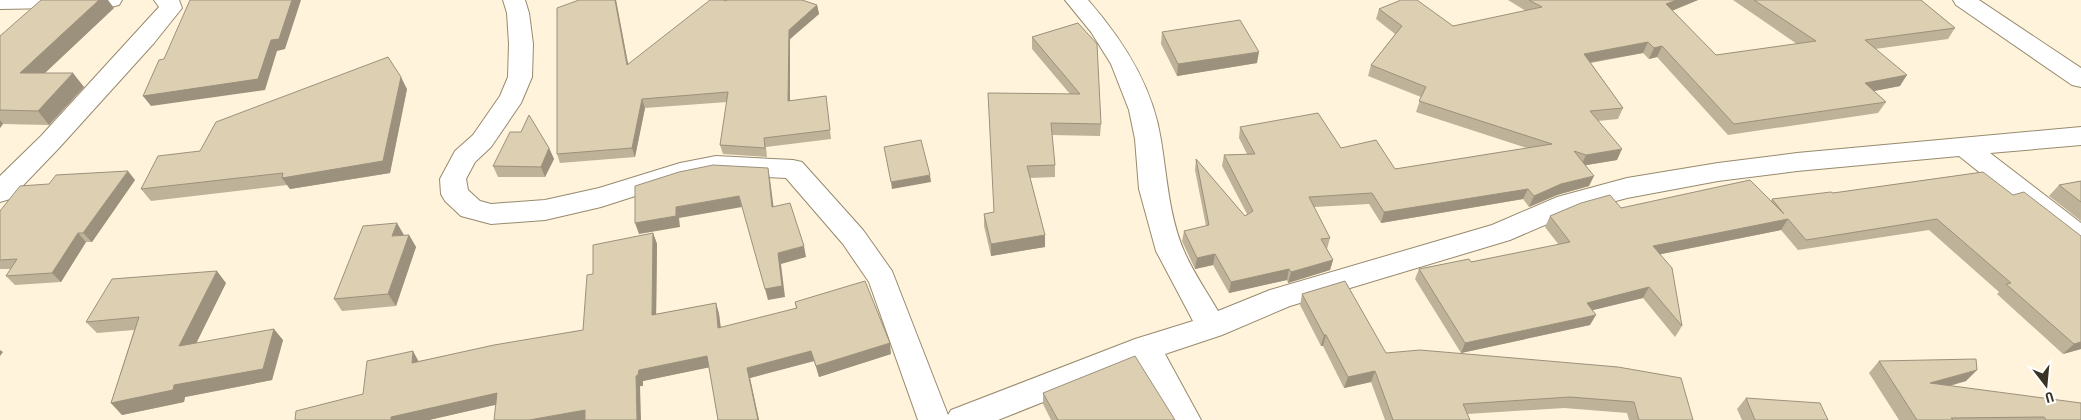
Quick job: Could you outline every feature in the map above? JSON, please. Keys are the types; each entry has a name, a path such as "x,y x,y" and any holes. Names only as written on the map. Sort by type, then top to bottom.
{"street":[{"path":"0,2 111,0"},
{"path":"0,192 146,38 171,8 168,1 165,0"},
{"path":"514,0 518,14 521,44 520,78 512,97 482,141 464,157 453,179 456,194 471,209 491,214 554,208 601,197 680,172 716,165 793,169 853,237 882,279 934,420"},
{"path":"1076,0 1100,28 1123,64 1142,110 1148,139 1153,189 1170,251 1211,327"},
{"path":"1964,0 2081,79"},
{"path":"962,420 1146,348 1211,327 1280,298 1358,273 1500,233 1567,204 1627,188 1718,172 1797,162 2081,136"},
{"path":"1966,148 2081,238"},
{"path":"1146,348 1185,420"}],"building":[{"path":"41,0 99,0 20,73 73,73 38,111 0,110 0,36"},
{"path":"190,0 292,0 279,39 271,40 258,79 143,96 159,60 164,59"},
{"path":"579,0 615,0 627,65 710,0 802,0 817,5 789,30 788,101 826,96 830,130 764,138 765,148 720,145 728,92 642,99 632,148 557,154 557,8"},
{"path":"1401,0 1417,0 1453,26 1542,7 1529,0 1677,0 1666,4 1716,55 1816,41 1754,0 1921,0 1955,28 1865,40 1907,75 1865,83 1886,102 1734,124 1662,46 1654,48 1648,42 1584,54 1623,108 1590,111 1622,149 1586,155 1574,151 1594,176 1561,184 1534,196 1528,189 1384,212 1372,193 1309,197 1330,238 1321,239 1333,260 1291,272 1289,269 1231,282 1215,254 1197,258 1184,231 1209,225 1196,159 1245,216 1253,211 1224,155 1255,154 1240,127 1318,113 1341,148 1376,140 1395,169 1552,144 1419,101 1426,87 1371,65 1402,26 1379,9"},
{"path":"1240,20 1259,52 1178,64 1162,32"},
{"path":"1078,23 1097,44 1101,124 1051,123 1055,165 1027,166 1045,235 991,244 984,214 994,212 988,93 1080,94 1032,37"},
{"path":"388,57 401,77 383,161 282,178 283,173 141,189 158,156 200,151 216,122"},
{"path":"529,115 549,148 541,167 493,166 510,132 521,132"},
{"path":"921,140 930,175 891,182 884,147"},
{"path":"713,165 768,168 772,207 790,203 804,246 778,253 782,286 765,289 739,196 676,207 676,216 635,223 635,186 679,172"},
{"path":"128,171 83,233 78,233 52,273 6,276 17,259 0,260 0,211 20,186 49,184 56,175"},
{"path":"1983,172 2013,195 2024,192 2081,236 2081,342 2074,344 2006,284 2011,283 1937,219 1806,240 1788,219 1653,246 1672,268 1682,326 1649,287 1587,303 1596,315 1465,343 1419,269 1469,259 1471,262 1570,242 1550,216 1581,203 1610,195 1621,208 1750,180 1784,214 1772,199 1833,193"},
{"path":"2081,181 2081,202 2059,185"},
{"path":"397,223 392,236 409,235 388,294 334,299 363,226"},
{"path":"653,233 652,315 716,303 718,328 797,308 795,302 865,281 890,343 816,366 811,351 747,368 758,420 718,420 707,356 639,370 636,376 637,420 585,420 585,410 529,420 494,420 497,393 391,417 391,420 295,420 296,411 363,394 367,361 413,351 412,363 494,345 583,330 587,275 593,274 593,245"},
{"path":"217,271 179,346 274,329 263,369 174,385 173,390 111,403 139,317 86,322 112,279"},
{"path":"1345,281 1386,353 1420,350 1618,367 1681,378 1693,420 1639,420 1634,402 1570,397 1463,404 1470,420 1393,420 1375,371 1348,377 1302,294"},
{"path":"1135,356 1175,420 1058,420 1043,393"},
{"path":"1976,359 1977,370 1930,383 2081,403 2081,420 2046,420 2044,417 1917,420 1879,361"},
{"path":"1746,398 1820,403 1828,420 1755,420"}]}
